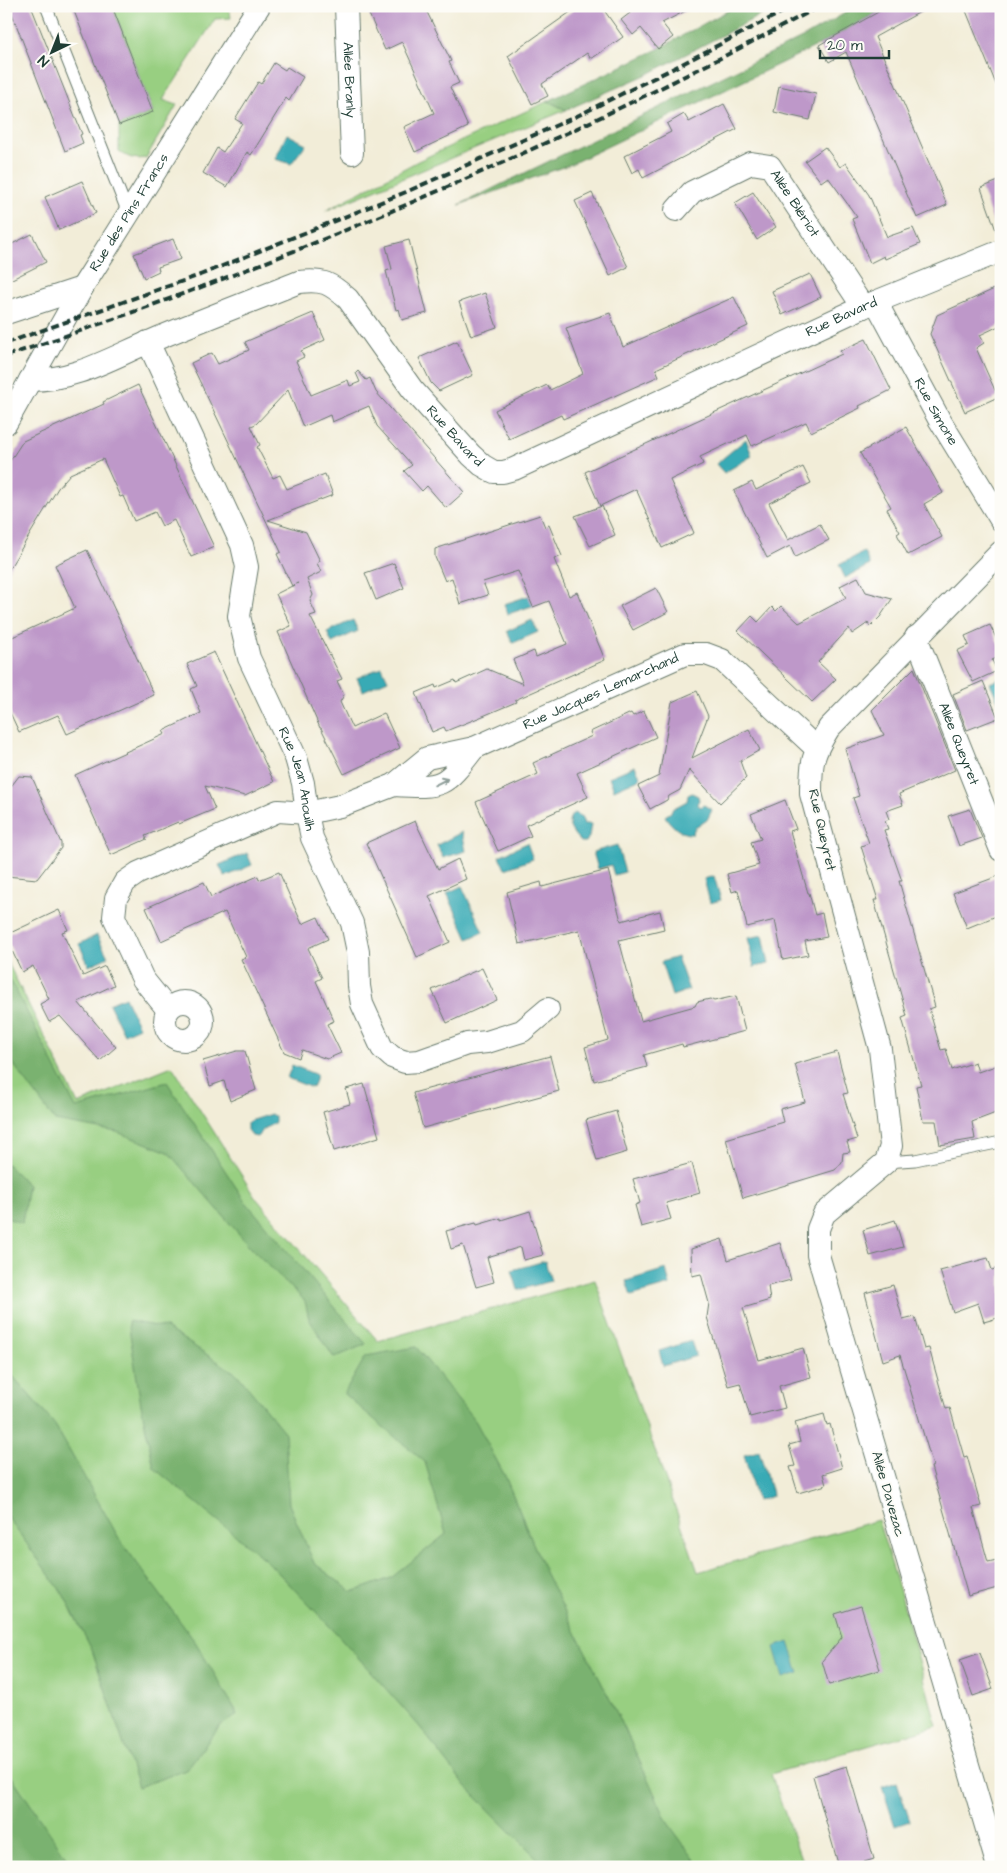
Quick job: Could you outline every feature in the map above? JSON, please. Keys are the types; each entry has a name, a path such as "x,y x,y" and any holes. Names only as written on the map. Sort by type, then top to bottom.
{"street":[{"name":"Rue des Pins Francs","path":"6,423 82,288 259,6"},
{"name":"Allée Branly","path":"346,6 352,153"},
{"name":"Allée Blériot","path":"676,210 692,192 751,163 770,166 869,304"},
{"name":"Rue Bavard","path":"30,380 49,380 86,370 148,342 298,282 312,280 325,282 337,289 348,299 412,388 471,454 482,465 494,472 503,472 514,469 579,440 869,304 1001,251"},
{"path":"6,313 82,288"},
{"name":"Rue Simone","path":"869,304 1001,520"},
{"name":"Rue Jean Anouilh","path":"148,342 242,544 247,567 239,616 249,658 296,758 303,784 312,838 352,923 358,952 359,986 362,1004 382,1048 392,1057 405,1062 419,1061 468,1044 487,1042 522,1030 548,1009"},
{"name":"Rue Queyret","path":"889,1154 880,1049 811,794 811,766 816,748 829,728 1001,552"},
{"name":"Allée Queyret","path":"916,637 1001,850"},
{"name":"Rue Jacques Lemarchand","path":"168,1010 143,979 114,917 116,898 125,882 138,873 278,812 307,813 340,806 394,785 427,758 474,748 685,654 706,654 722,660 816,748"},
{"name":"Allée Davezac","path":"889,1154 824,1214 818,1229 818,1256 998,1867"}],"lane":[{"path":"46,6 128,213"},
{"path":"889,1154 915,1160 1001,1142"}],"green space":[{"path":"112,6 229,6 231,18 215,19 163,100 177,105 146,158 132,158 119,151 119,125 153,112"},
{"path":"736,6 778,6 648,74 566,110 548,101 658,49"},
{"path":"857,6 889,6 819,45 571,164 459,205 806,36"},
{"path":"548,101 566,110 325,211 418,161"},
{"path":"6,959 78,1104 172,1066 256,1198 378,1341 595,1280 698,1572 878,1520 937,1726 771,1774 804,1867 6,1867"},
{"path":"6,971 76,1108 167,1082 245,1201 366,1344 334,1358 309,1319 305,1301 252,1249 168,1152 117,1132 55,1121 6,1054"},
{"path":"6,1163 28,1185 22,1223 6,1218"},
{"path":"128,1321 166,1328 237,1374 285,1433 289,1504 314,1563 352,1592 391,1578 446,1534 425,1462 344,1394 366,1356 416,1347 476,1422 505,1476 545,1572 622,1723 668,1823 700,1867 546,1867 466,1787 419,1726 338,1635 268,1562 154,1468 141,1405"},
{"path":"6,1368 55,1425 120,1540 196,1643 238,1714 220,1726 186,1770 138,1787 92,1650 63,1594 6,1515"},
{"path":"6,1768 68,1860 70,1867 6,1867"}],"water":[{"path":"287,134 306,144 291,164 275,159"},
{"path":"746,439 752,456 724,473 716,464"},
{"path":"864,552 870,565 845,578 839,565"},
{"path":"531,595 535,605 508,614 504,604"},
{"path":"353,620 358,631 332,643 327,632"},
{"path":"532,620 538,632 513,643 507,631"},
{"path":"382,667 388,680 363,691 357,678"},
{"path":"1001,678 1001,707 990,683"},
{"path":"635,766 641,778 614,790 609,777"},
{"path":"692,793 698,796 697,804 701,807 704,805 712,810 707,820 694,829 693,834 689,834 677,829 665,816 672,809 687,801 688,795"},
{"path":"574,813 581,816 584,824 591,824 589,837 586,842 581,842 570,828 569,820"},
{"path":"462,832 466,851 443,858 437,845"},
{"path":"527,843 533,859 505,869 499,856"},
{"path":"617,845 625,872 614,875 611,865 598,869 593,852"},
{"path":"247,853 252,865 225,877 219,865"},
{"path":"714,876 721,900 710,903 704,879"},
{"path":"462,886 483,932 468,939 447,893"},
{"path":"97,935 108,957 89,966 79,944"},
{"path":"763,935 769,964 754,967 748,938"},
{"path":"677,957 689,990 672,996 661,962"},
{"path":"125,997 139,1027 124,1034 109,1004"},
{"path":"292,1065 317,1075 312,1088 287,1078"},
{"path":"271,1114 275,1117 275,1123 265,1128 257,1137 252,1136 247,1130 247,1123"},
{"path":"545,1261 551,1281 518,1290 512,1270"},
{"path":"666,1269 670,1285 631,1296 626,1281"},
{"path":"691,1341 696,1356 663,1366 659,1351"},
{"path":"759,1451 773,1496 757,1501 744,1455"},
{"path":"789,1642 799,1673 783,1678 774,1647"},
{"path":"897,1782 910,1821 895,1826 882,1787"}],"building":[{"path":"9,6 31,6 82,134 80,135 83,143 65,151"},
{"path":"72,6 112,6 153,112 119,125"},
{"path":"381,6 424,6 451,61 449,62 459,83 450,87 468,127 415,152 404,127 434,113 402,42 385,50 368,12"},
{"path":"579,6 601,6 623,37 591,59 587,53 542,84 548,96 532,104 508,56"},
{"path":"639,6 695,6 662,23 673,37 658,49 641,28 633,35 621,20"},
{"path":"889,6 931,6 875,37 947,205 917,218 846,52 829,62 819,45"},
{"path":"964,6 1001,6 1001,94 1000,94"},
{"path":"274,63 285,70 287,67 303,77 289,101 286,98 251,155 247,152 227,187 203,173 217,148 223,152 242,123 235,119 258,82 261,84"},
{"path":"779,86 816,94 810,120 774,112"},
{"path":"724,104 737,129 643,178 639,169 632,173 624,156 671,132 667,124 684,114 689,122"},
{"path":"825,147 840,167 846,163 869,195 887,237 913,228 920,244 885,259 884,256 870,263 852,219 857,217 828,177 821,182 805,161"},
{"path":"1001,180 1001,236 998,236 981,188"},
{"path":"82,181 96,213 59,230 45,197"},
{"path":"753,192 776,227 757,240 735,203"},
{"path":"592,193 628,267 610,276 575,201"},
{"path":"32,234 46,262 6,282 6,247"},
{"path":"173,239 181,259 158,267 159,271 144,278 134,254"},
{"path":"409,240 427,313 402,320 399,309 396,310 386,271 392,269 386,246"},
{"path":"810,274 821,297 782,315 772,291"},
{"path":"1001,286 1001,325 980,335 984,343 976,348 998,397 965,412 930,334 937,315"},
{"path":"485,293 497,327 471,336 459,302"},
{"path":"734,297 748,326 656,369 659,376 563,419 561,415 509,439 495,410 547,385 550,390 583,374 566,328 610,313 623,347"},
{"path":"313,313 325,340 301,351 304,357 296,361 311,395 348,380 350,386 360,382 356,373 358,371 366,380 370,378 376,392 464,492 446,508 427,486 422,491 404,471 412,465 377,426 369,406 332,422 330,415 303,427 288,390 256,424 251,426 260,445 257,447 273,478 280,475 287,489 325,474 333,495 268,520 306,532 320,561 317,563 321,572 307,579 313,595 310,601 316,614 310,616 342,679 337,681 344,695 340,702 352,728 384,713 400,748 344,774 320,728 278,632 291,626 276,594 292,586 277,554 281,552 191,363 212,353 218,364 249,350 245,342"},
{"path":"866,339 891,390 859,406 860,408 811,432 806,422 752,446 747,435 700,457 703,464 670,480 694,533 662,548 636,489 600,506 585,472 842,354 840,351"},
{"path":"457,341 473,375 439,391 431,383 419,358"},
{"path":"138,385 214,547 191,557 174,520 162,526 155,512 134,521 123,496 120,497 103,459 70,474 58,488 6,574 6,467 23,441 104,404 103,402"},
{"path":"906,427 943,493 924,504 942,537 908,555 897,534 900,532 887,509 891,507 860,453"},
{"path":"803,467 811,483 769,503 788,540 820,524 829,540 795,557 790,546 767,558 734,491 752,482 756,490"},
{"path":"602,506 615,535 590,546 575,516"},
{"path":"540,515 545,527 549,525 562,556 554,559 569,596 577,592 605,660 483,716 446,731 444,727 432,732 416,693 435,685 436,688 455,680 456,683 487,669 523,684 513,660 534,651 536,657 567,644 549,601 533,607 518,571 483,582 488,595 460,604 452,578 445,581 435,557 435,549"},
{"path":"87,550 154,695 67,734 58,715 19,732 6,704 6,640 75,608 55,565"},
{"path":"394,563 404,588 376,600 365,573"},
{"path":"858,577 866,592 892,599 880,617 870,627 868,623 852,634 849,628 818,662 836,679 812,702 738,631 752,616 758,622 772,607 776,611 781,606 799,623 846,598 840,586"},
{"path":"656,588 668,612 633,630 620,606"},
{"path":"990,625 1001,649 1001,656 992,660 997,671 973,682 957,651 969,645 965,636"},
{"path":"214,652 274,782 245,796 205,786 215,809 145,836 147,839 111,855 75,775 165,734 163,731 201,713 191,689 197,686 187,664"},
{"path":"914,668 955,770 899,794 903,805 886,811 889,819 885,821 888,829 884,830 902,881 899,881 935,1007 929,1009 941,1050 946,1049 952,1070 975,1062 978,1072 1001,1064 1001,1111 972,1122 975,1139 940,1145 936,1121 923,1121 916,1086 921,1085 902,1018 907,1016 874,900 878,900 861,846 869,843 853,798 859,796 845,749 884,735 872,710"},
{"path":"983,681 998,718 967,730 953,694"},
{"path":"697,691 708,716 692,758 749,729 760,750 740,761 746,778 720,803 689,770 680,790 650,809 638,786 659,776 672,702"},
{"path":"644,711 656,737 577,773 588,797 526,825 531,836 498,851 476,802 538,774 533,763 592,736 590,732 631,713 633,716"},
{"path":"19,776 32,777 61,843 61,848 37,879 6,876 6,793"},
{"path":"785,800 796,829 790,831 808,893 815,915 822,913 827,937 805,941 808,955 783,960 775,920 747,927 738,890 732,892 727,874 759,865 751,842 761,839 751,814"},
{"path":"970,809 982,838 959,846 948,816"},
{"path":"415,821 438,869 458,859 466,879 429,896 450,942 417,957 366,843"},
{"path":"608,870 621,921 660,911 664,929 619,940 641,1021 695,1006 697,1002 710,999 714,1001 736,996 745,1031 683,1047 682,1044 644,1055 647,1067 594,1081 585,1047 608,1040 579,930 519,944 507,892 541,882 542,887"},
{"path":"279,872 302,924 318,917 328,939 308,948 322,978 316,981 334,1021 327,1024 341,1053 327,1059 302,1050 299,1058 284,1052 241,959 246,957 225,912 161,941 146,908 204,882 211,897 258,876 259,880"},
{"path":"1001,875 1001,914 967,928 953,893"},
{"path":"59,910 68,930 62,932 83,976 105,966 114,985 78,1002 116,1047 100,1061 60,1016 49,1022 40,1004 49,999 33,966 22,972 6,938 6,935"},
{"path":"482,968 497,1000 447,1023 432,990"},
{"path":"237,1051 245,1051 256,1090 230,1101 224,1081 210,1086 203,1061"},
{"path":"837,1052 848,1093 843,1094 857,1139 847,1142 850,1152 843,1153 842,1162 835,1170 743,1198 726,1139 783,1122 780,1109 805,1102 795,1064"},
{"path":"550,1056 559,1091 423,1128 413,1093"},
{"path":"364,1084 379,1137 334,1151 323,1112 350,1104 346,1089"},
{"path":"616,1111 627,1152 597,1161 586,1120"},
{"path":"692,1163 700,1193 666,1203 671,1219 641,1227 635,1205 640,1203 633,1179"},
{"path":"530,1211 543,1255 524,1260 521,1247 487,1257 494,1282 476,1287 463,1245 451,1249 446,1231 501,1218 501,1220"},
{"path":"895,1220 903,1247 870,1256 863,1230"},
{"path":"722,1239 728,1260 780,1243 791,1280 768,1286 770,1300 743,1308 759,1360 803,1348 811,1377 779,1386 785,1408 750,1417 740,1383 728,1386 707,1317 709,1303 701,1274 692,1276 691,1249"},
{"path":"988,1258 992,1270 1001,1267 1001,1317 984,1322 978,1303 953,1312 940,1271"},
{"path":"893,1285 903,1320 915,1317 924,1349 929,1348 946,1409 950,1408 964,1457 967,1456 981,1506 973,1508 988,1562 1001,1559 1001,1587 968,1596 931,1467 933,1466 900,1355 883,1361 865,1293"},
{"path":"824,1414 827,1425 830,1424 842,1468 823,1474 826,1485 798,1493 790,1467 795,1466 789,1445 800,1442 795,1422"},
{"path":"861,1606 880,1670 829,1685 822,1661 842,1637 835,1614"},
{"path":"980,1653 993,1689 973,1696 960,1660"},
{"path":"847,1766 874,1859 848,1867 839,1867 813,1776"}],"railway":[{"path":"6,343 200,275 406,192 575,117 794,6"},
{"path":"6,356 215,282 420,199 622,107 820,6"}]}
